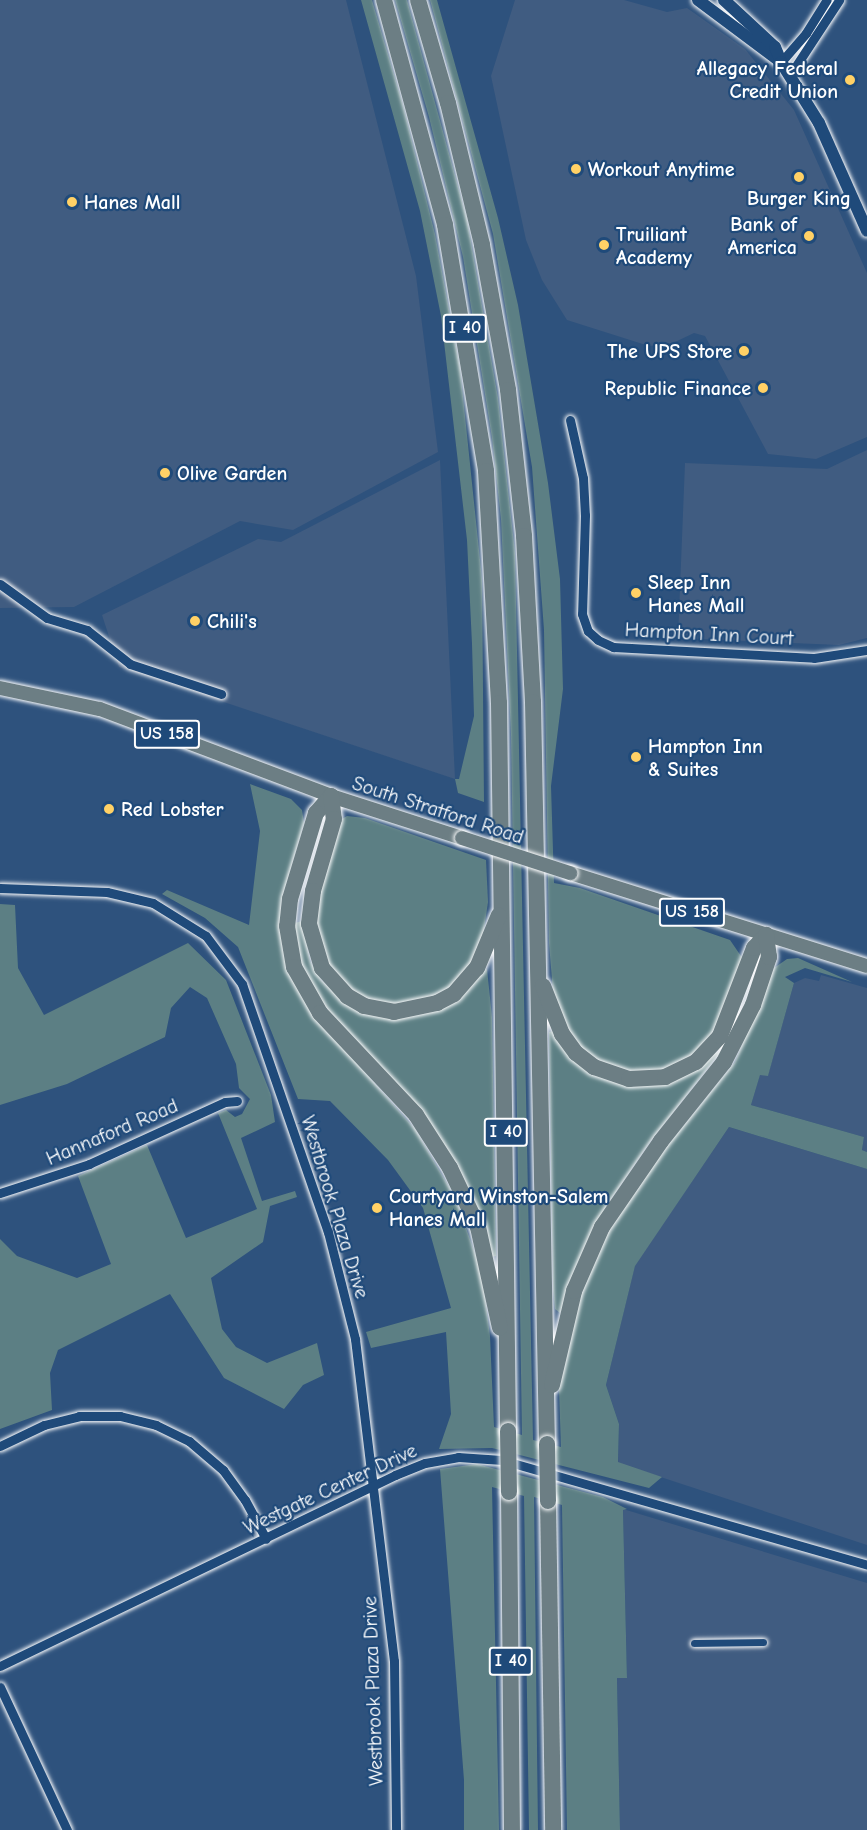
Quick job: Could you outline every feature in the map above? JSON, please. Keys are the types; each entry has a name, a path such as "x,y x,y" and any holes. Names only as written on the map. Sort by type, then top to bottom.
{"highway":[{"name":"I 40","path":"384,0 427,147 447,235 486,471 497,624 503,906 512,1830"},
{"name":"I 40","path":"418,0 448,103 482,244 516,452 533,702 553,1830"},
{"path":"331,796 334,819 315,881 309,924 322,968 347,996 375,1010 399,1012 425,1008 449,997 477,968 503,906"},
{"path":"331,796 316,813 290,899 287,926 294,967 320,1013 416,1114 455,1176 483,1245 507,1359"},
{"path":"537,966 562,1034 576,1053 615,1076 654,1079 696,1062 720,1036 754,948 766,935"},
{"path":"546,1412 574,1291 602,1227 661,1141 724,1062 753,1005 769,957 766,935"}],"main road":[{"path":"698,0 781,62"},
{"path":"724,0 761,31 775,47 781,62 819,123 867,231"},
{"name":"South Stratford Road","path":"0,688 33,692 100,709 331,796 867,966"}],"street":[{"path":"781,62 806,33 827,0"},
{"path":"790,75 839,0"},
{"name":"Hampton Inn Court","path":"570,420 583,478 585,515 582,614 588,631 598,640 613,647 814,658 867,650"},
{"path":"0,599 4,587 47,618 87,630 130,664 221,694"},
{"name":"Westbrook Plaza Drive","path":"0,888 106,892 153,903 179,916 206,936 235,972 247,997 345,1290 374,1485 394,1661 396,1830"},
{"name":"Hannaford Road","path":"0,1193 89,1164 225,1102 237,1101"},
{"path":"0,1446 44,1425 79,1416 120,1416 156,1425 189,1441 223,1470 245,1500 266,1539"},
{"name":"Westgate Center Drive","path":"0,1666 374,1485 432,1461 491,1458 867,1565"},
{"path":"694,1643 762,1642"},
{"path":"0,1687 67,1830"}],"shaded area":[{"name":"Hanes Mall","path":"0,0 346,0 416,276 438,452 293,530 240,521 74,607 0,608"},
{"path":"515,0 624,0 667,12 687,8 745,49 794,110 867,273 867,437 816,459 768,454 705,336 694,333 673,343 649,346 567,320 542,280 526,240 491,76"},
{"path":"867,450 867,638 839,645 678,638 685,463 827,469"},
{"path":"440,460 455,779 119,667 102,615 258,539 281,542"},
{"path":"821,975 867,988 867,1152 862,1150 864,1137 751,1105 760,1074 768,1075 794,983 805,978 819,981"},
{"path":"729,1127 867,1169 867,1545 618,1463 619,1424 606,1385 635,1265"},
{"path":"623,1509 867,1583 867,1830 620,1830 617,1678 627,1678"}],"green space":[{"path":"361,0 372,0 403,105 435,234 460,368 482,579 484,802 458,793 455,779 459,779 474,716 472,644 467,540 441,316 420,211"},
{"path":"395,0 407,0 467,219 498,398 515,553 533,1440 561,1447 559,1389 566,1339 597,1249 649,1169 735,1062 774,968 787,959 798,958 852,982 805,968 785,977 794,983 768,1076 760,1075 751,1105 864,1137 862,1150 867,1152 867,1169 729,1127 635,1266 606,1385 619,1424 618,1462 662,1477 649,1488 492,1448 439,1449 451,1414 446,1332 371,1348 366,1332 451,1308 423,1208 388,1160 330,1101 298,1099 238,947 205,918 162,894 167,890 249,925 260,831 250,784 291,799 302,810 304,823 282,898 280,929 287,967 311,1012 415,1129 455,1197 482,1273 490,1336 494,1427 522,1435 511,734 501,519 492,438 463,257 429,117"},
{"path":"430,0 437,0 498,218 518,305 548,483 560,579 563,689 551,786 554,883 580,888 730,940 743,959 725,1015 696,1055 658,1073 609,1069 571,1040 554,1004 549,943 544,630 532,467 493,234"},
{"path":"347,816 365,818 486,860 488,902 482,943 476,960 456,985 410,1007 357,998 322,960 314,909 342,819"},
{"path":"0,904 15,905 18,968 44,1015 188,943 226,980 271,1095 275,1122 241,1138 262,1201 295,1191 297,1197 270,1206 263,1242 211,1278 222,1329 236,1347 267,1363 317,1343 324,1375 303,1385 284,1409 224,1378 170,1294 58,1350 50,1373 52,1410 0,1429 0,1239 17,1256 77,1278 111,1264 78,1176 147,1145 186,1238 257,1209 218,1113 226,1110 235,1117 242,1114 250,1099 239,1088 236,1064 207,998 190,987 171,1008 165,1037 67,1084 0,1105"},
{"path":"302,921 310,961 321,980 334,992 395,1017 487,969 492,1017 496,1256 491,1257 470,1194 306,982 294,939 295,923"},
{"path":"554,1031 630,1085 721,1051 649,1143 607,1205 560,1313 555,1309 553,1290 549,1032"},
{"path":"477,1464 603,1497 627,1509 623,1510 627,1678 617,1678 620,1830 567,1830 562,1505 534,1497 538,1830 529,1830 524,1496 492,1487 499,1830 464,1830 464,1780 440,1469"}],"place":[{"name":"Allegacy Federal Credit Union","path":"850,80"},
{"name":"Workout Anytime","path":"576,169"},
{"name":"Burger King","path":"799,177"},
{"name":"Hanes Mall","path":"72,202"},
{"name":"Bank of America","path":"809,236"},
{"name":"Truiliant Academy","path":"604,245"},
{"name":"The UPS Store","path":"744,351"},
{"name":"Republic Finance","path":"763,388"},
{"name":"Olive Garden","path":"165,473"},
{"name":"Sleep Inn Hanes Mall","path":"636,593"},
{"name":"Chili's","path":"195,621"},
{"name":"Hampton Inn & Suites","path":"636,757"},
{"name":"Red Lobster","path":"109,809"},
{"name":"Courtyard Winston-Salem Hanes Mall","path":"377,1208"}]}
